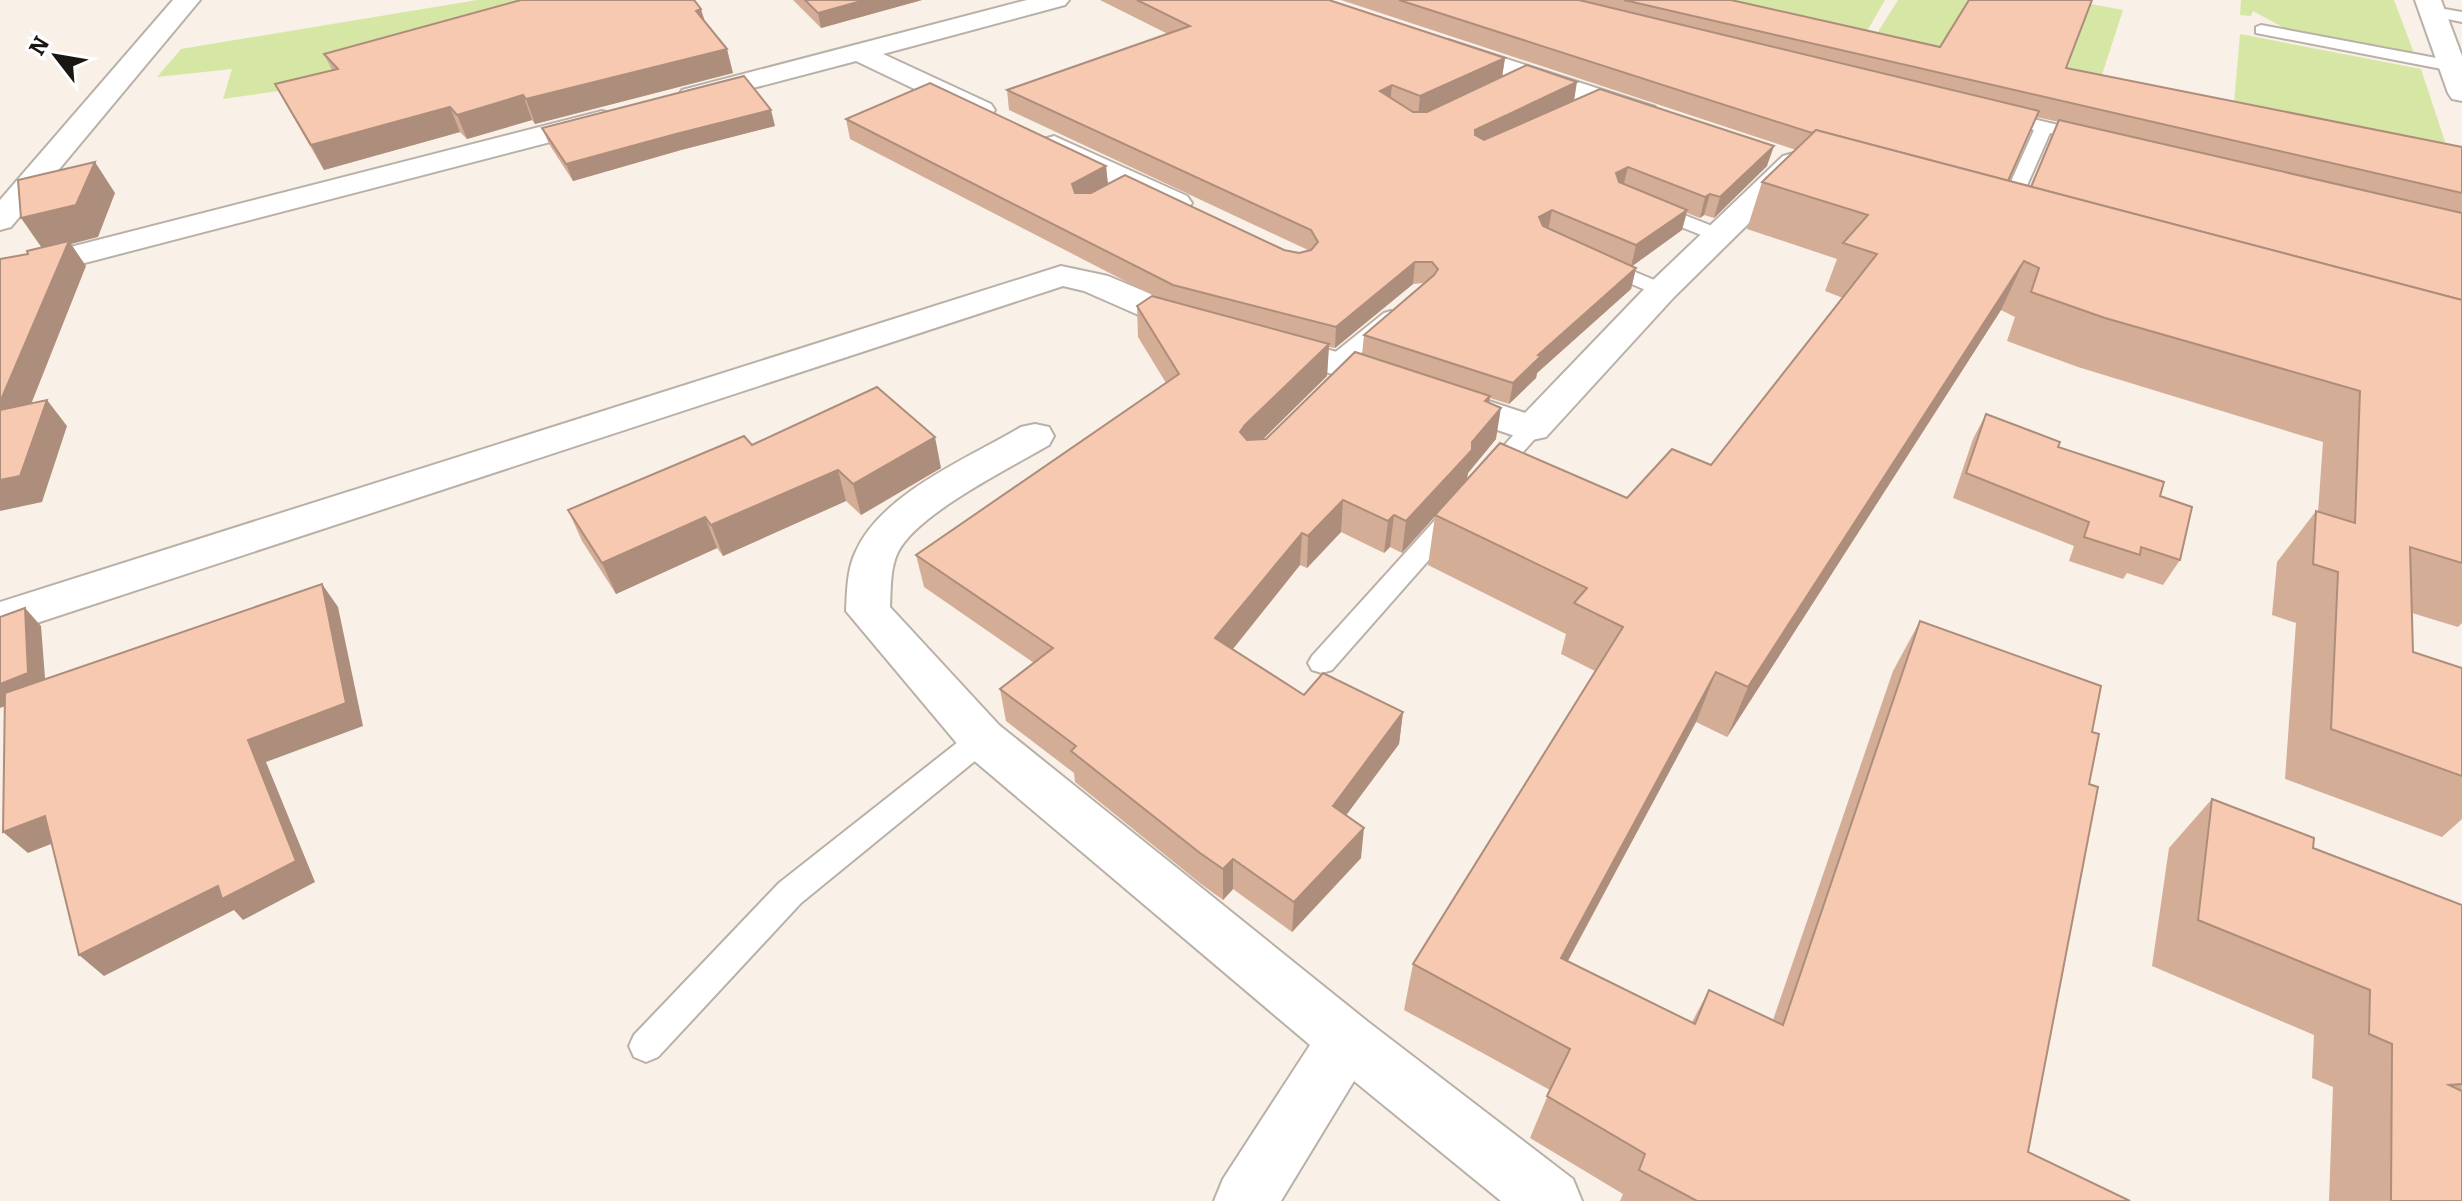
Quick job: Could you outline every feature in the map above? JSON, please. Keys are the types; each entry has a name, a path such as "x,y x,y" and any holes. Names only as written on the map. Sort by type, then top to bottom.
{"street":[{"path":"3,207 187,0"},
{"path":"662,104 1056,0"},
{"path":"2431,6 2462,93"},
{"path":"1425,41 1512,80 1599,97 1674,122"},
{"path":"860,53 1002,120"},
{"path":"0,275 632,112"},
{"path":"1031,134 1119,188 1200,215"},
{"path":"0,619 1061,276 1088,278 1161,316 1339,374 1532,428 1662,290 1794,161"},
{"path":"1973,213 2016,225"},
{"path":"1035,436 896,523 878,548 869,582 868,611 982,739 1347,1040 1551,1201"},
{"path":"1245,1201 1347,1040"}],"lane":[{"path":"2431,6 2462,17"},
{"path":"2261,30 2452,66"},
{"path":"1570,111 1599,97"},
{"path":"1983,113 2105,141"},
{"path":"2016,225 2044,127"},
{"path":"1635,202 1718,235"},
{"path":"1575,253 1662,290"},
{"path":"1339,374 1411,299"},
{"path":"1322,663 1532,428"},
{"path":"646,1046 790,893 982,739"}],"green space":[{"path":"477,0 612,0 286,90 223,99 232,69 157,77 181,49"},
{"path":"1702,0 1885,0 1866,33"},
{"path":"1898,0 2069,0 2123,10 2100,81 1876,35"},
{"path":"2241,0 2394,0 2414,53 2286,29 2253,11 2251,16 2240,15"},
{"path":"2240,34 2421,69 2452,163 2233,115"}],"building":[{"path":"521,0 694,0 701,9 696,11 727,49 526,99 523,95 457,115 450,107 311,145 275,84 338,69 324,54"},
{"path":"805,0 865,0 818,13"},
{"path":"1137,0 1329,0 1505,58 1420,96 1392,85 1380,91 1413,112 1427,112 1527,65 1577,82 1475,130 1475,135 1484,140 1600,89 1774,146 1720,197 1710,194 1705,197 1628,167 1616,173 1619,182 1687,210 1636,245 1552,210 1539,217 1543,226 1636,268 1538,355 1541,356 1513,383 1364,335 1434,275 1438,269 1432,262 1415,262 1336,327 1173,285 846,119 930,83 1106,166 1072,184 1075,193 1091,193 1125,175 1284,250 1299,253 1311,250 1318,242 1311,230 1007,90 1190,26"},
{"path":"1399,0 1579,0 2039,111 2008,181 1816,130 1812,133"},
{"path":"1624,0 1731,0 1940,47 1969,0 2092,0 2066,68 2462,147 2462,193"},
{"path":"744,76 771,110 566,164 542,128"},
{"path":"2059,120 2462,213 2462,300 2031,187"},
{"path":"1816,130 2462,300 2462,563 2410,547 2413,652 2462,668 2462,776 2331,729 2338,572 2313,564 2316,511 2355,523 2360,391 2105,318 2031,292 2039,268 2024,261 1748,687 1716,672 1561,958 1695,1024 1709,990 1783,1025 1920,621 2101,686 2092,732 2099,734 2089,784 2098,787 2028,1152 2130,1201 1697,1201 1639,1170 1645,1154 1547,1096 1570,1049 1413,964 1623,627 1574,603 1587,588 1435,515 1500,443 1627,498 1672,449 1711,465 1877,254 1843,243 1868,215 1762,182"},
{"path":"95,162 76,205 21,218 18,180"},
{"path":"69,241 0,402 0,259"},
{"path":"1152,296 1329,344 1245,425 1240,432 1247,440 1266,439 1355,352 1490,396 1485,401 1501,408 1472,442 1472,450 1406,521 1394,515 1388,521 1343,500 1308,536 1302,533 1215,638 1304,695 1323,673 1403,712 1333,806 1364,828 1294,902 1233,859 1223,869 1200,853 1071,751 1076,746 1000,689 1053,648 916,555 1179,374 1137,306"},
{"path":"877,387 935,437 853,484 838,470 711,525 705,517 602,563 568,510 744,436 752,445"},
{"path":"47,400 20,476 0,480 0,410"},
{"path":"1986,414 2060,442 2058,447 2164,482 2160,496 2192,507 2180,560 2141,547 2140,555 2084,537 2089,522 1966,473"},
{"path":"322,584 346,703 248,740 296,861 222,899 218,886 79,955 45,816 3,832 5,693"},
{"path":"25,608 28,673 0,684 0,617"},
{"path":"2212,799 2314,838 2313,848 2462,905 2462,1084 2449,1085 2462,1091 2462,1201 2391,1201 2392,1044 2369,1034 2370,990 2198,920"}]}
